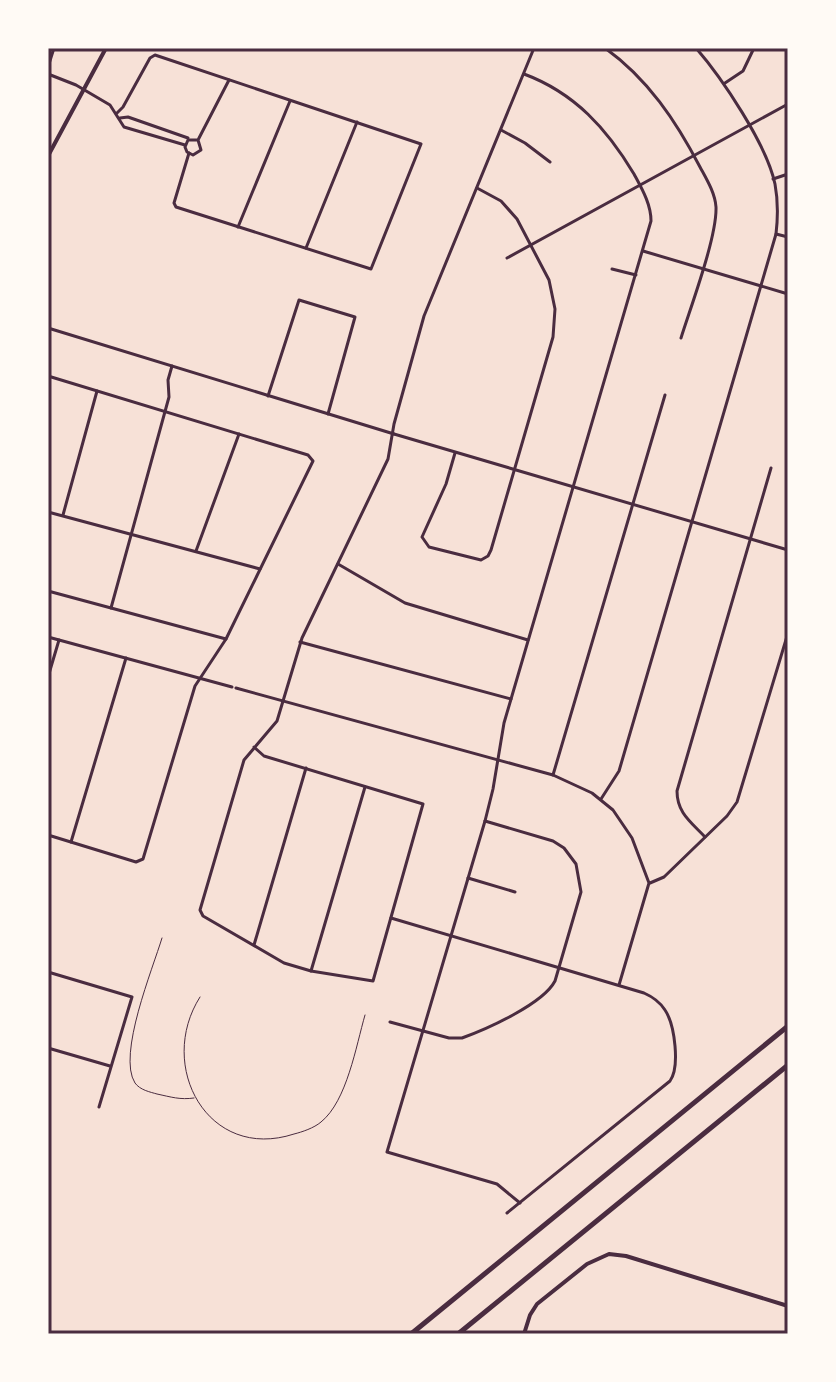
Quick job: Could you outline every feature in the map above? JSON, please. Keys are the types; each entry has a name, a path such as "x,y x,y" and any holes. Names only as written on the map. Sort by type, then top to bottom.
{"highway":[{"path":"411,1334 788,1026"},
{"path":"458,1334 788,1065"}],"main road":[{"path":"48,156 106,48"},
{"path":"524,1334 537,1304 587,1264 609,1254 626,1256 788,1306"}],"street":[{"path":"48,67 54,48"},
{"path":"254,747 261,754 423,804 373,981 311,971 284,963 200,913 244,760 254,747 273,728 300,642 385,466 420,329 534,48"},
{"path":"605,48 634,71 654,93 694,156 710,186 716,208 681,338"},
{"path":"601,799 619,771 776,234 777,203 773,179 725,83 696,48"},
{"path":"725,83 743,71 754,48"},
{"path":"48,74 84,89 110,105 124,127 185,145 189,153 174,206 371,269 421,144 153,55 117,113"},
{"path":"520,1203 497,1184 387,1152 485,821 501,733 651,216 650,206 640,185 617,146 592,116 552,87 524,74"},
{"path":"198,140 229,80"},
{"path":"238,227 290,100"},
{"path":"507,258 788,104"},
{"path":"120,118 128,117 198,140"},
{"path":"306,248 357,122"},
{"path":"501,130 550,162"},
{"path":"185,145 190,139"},
{"path":"189,153 199,152 201,144 198,140"},
{"path":"773,179 788,174"},
{"path":"455,453 446,484 422,537 429,547 472,560 485,559 514,470 554,327 553,291 532,244 507,207 477,188"},
{"path":"776,234 788,237"},
{"path":"643,251 788,294"},
{"path":"612,269 636,275"},
{"path":"268,396 299,300 355,317 328,414"},
{"path":"48,328 455,453 788,550"},
{"path":"111,608 165,412 172,366"},
{"path":"48,376 313,458 226,639 195,686 140,862 48,835"},
{"path":"63,516 97,391"},
{"path":"553,775 665,395"},
{"path":"196,552 239,434"},
{"path":"705,837 681,812 677,791 771,468"},
{"path":"48,512 260,569"},
{"path":"338,564 405,603 528,640"},
{"path":"48,591 226,639"},
{"path":"649,883 664,877 727,816 740,796 788,633"},
{"path":"48,637 553,775 601,799 628,831 649,883 619,985"},
{"path":"48,677 59,640"},
{"path":"300,642 511,699"},
{"path":"71,842 126,658"},
{"path":"254,945 306,768"},
{"path":"311,971 365,786"},
{"path":"390,1022 453,1039 468,1036 541,999 551,989 581,892 576,864 564,848 553,841 485,821"},
{"path":"468,878 515,892"},
{"path":"391,918 650,996 665,1010 670,1022 676,1073 664,1087 507,1213"},
{"path":"48,972 132,997 99,1107"},
{"path":"48,1048 111,1066"}],"lane":[{"path":"162,938 133,1031 133,1078 143,1090 180,1100 194,1098"},
{"path":"200,997 192,1010 184,1040 186,1080 194,1098 212,1119 246,1136 279,1138 320,1123 337,1101 345,1083 365,1015"}]}
